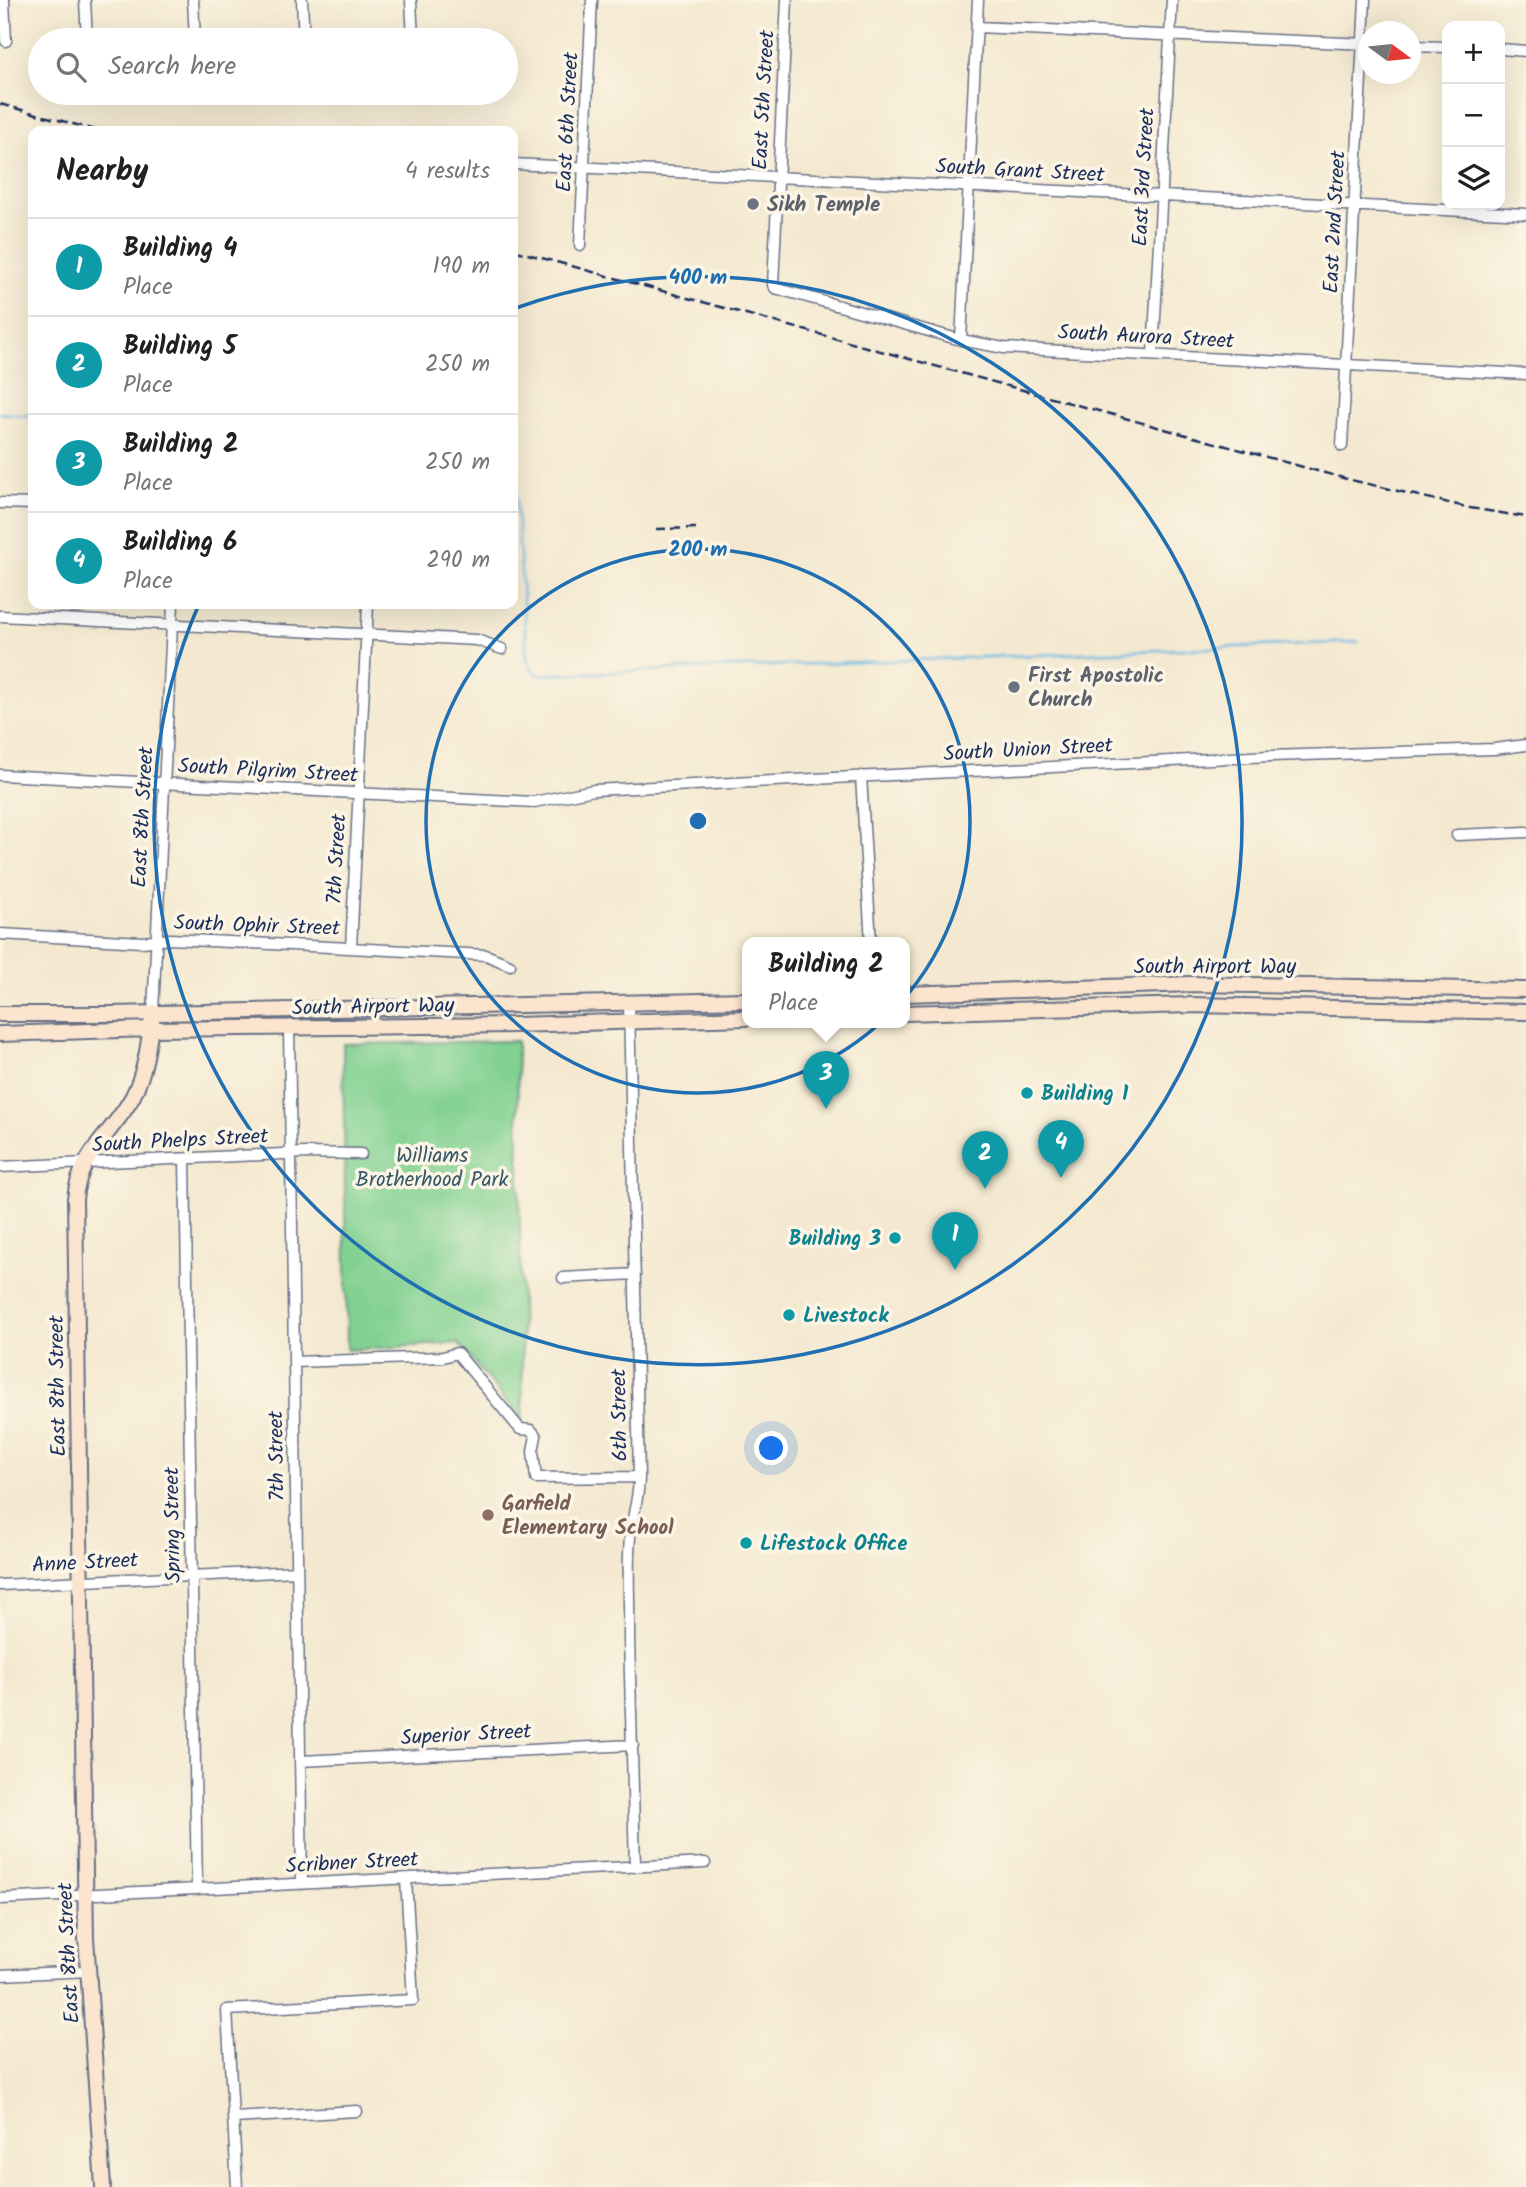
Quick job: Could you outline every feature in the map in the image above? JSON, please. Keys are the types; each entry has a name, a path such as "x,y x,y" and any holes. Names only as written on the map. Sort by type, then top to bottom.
{"main road":[{"name":"South Airport Way","path":"910,995 1191,984 1526,990"},
{"name":"South Airport Way","path":"0,1014 742,1000"},
{"name":"South Airport Way","path":"910,1013 1191,1005 1526,1012"},
{"name":"East 8th Street","path":"103,2187 88,1971 75,1199 83,1164 125,1110 132,1096 145,1064 153,1012"},
{"name":"South Airport Way","path":"0,1034 742,1018"}],"street":[{"path":"4,0 6,40"},
{"path":"85,0 86,28"},
{"path":"193,0 194,28"},
{"path":"302,0 303,28"},
{"path":"411,0 412,28"},
{"name":"East 6th Street","path":"580,245 592,0"},
{"name":"East 5th Street","path":"773,285 787,0"},
{"path":"961,340 978,0"},
{"name":"East 3rd Street","path":"1153,355 1172,0"},
{"name":"East 2nd Street","path":"1365,0 1365,21"},
{"path":"977,27 1358,44"},
{"path":"1421,46 1442,47"},
{"path":"1505,50 1526,51"},
{"name":"East 2nd Street","path":"1342,446 1363,84"},
{"name":"South Grant Street","path":"518,164 1354,206 1442,207"},
{"name":"South Grant Street","path":"1497,210 1526,214"},
{"name":"South Aurora Street","path":"773,285 780,290 961,340 1004,348 1526,374"},
{"path":"0,503 28,505"},
{"name":"East 8th Street","path":"153,1012 173,609"},
{"name":"7th Street","path":"351,948 368,609"},
{"path":"0,616 477,640 502,649"},
{"name":"South Union Street","path":"534,802 594,790 1270,756 1494,749 1526,745"},
{"name":"South Pilgrim Street","path":"0,775 534,802"},
{"path":"861,776 871,937"},
{"path":"1457,835 1526,832"},
{"name":"South Ophir Street","path":"0,934 157,941 170,939 486,955 510,965"},
{"name":"6th Street","path":"629,1003 639,1477 639,1497 630,1536 629,1636 635,1867"},
{"name":"7th Street","path":"289,1029 302,1884"},
{"name":"South Phelps Street","path":"0,1167 344,1152 361,1154"},
{"name":"Spring Street","path":"185,1160 197,1889"},
{"path":"562,1278 635,1274"},
{"path":"293,1362 450,1356 457,1353 520,1429 531,1430 536,1436 533,1451 536,1478 639,1477"},
{"name":"Anne Street","path":"0,1586 297,1571"},
{"name":"Superior Street","path":"300,1761 633,1745"},
{"name":"Scribner Street","path":"0,1899 705,1863"},
{"path":"237,2187 227,2010 413,2000 407,1879"},
{"path":"0,1975 88,1971"},
{"path":"233,2118 357,2111"}],"green space":[{"name":"Williams Brotherhood Park","path":"517,1041 523,1421 458,1343 347,1350 343,1044"}],"waterway":[{"path":"0,413 28,416"},
{"path":"518,527 527,659 531,669 538,675 1358,642"}],"railway":[{"path":"0,104 81,126"},
{"path":"518,251 1343,478 1470,508 1526,517"},
{"path":"656,529 700,528"}],"place":[{"name":"Sikh Temple","path":"753,204"},
{"name":"First Apostolic Church","path":"1014,687"},
{"name":"Building 1","path":"1027,1093"},
{"name":"Building 2","path":"826,1109"},
{"name":"Building 6","path":"1061,1178"},
{"name":"Building 5","path":"985,1189"},
{"name":"Building 3","path":"895,1238"},
{"name":"Building 4","path":"955,1270"},
{"name":"Livestock","path":"789,1315"},
{"name":"Garfield Elementary School","path":"488,1515"},
{"name":"Lifestock Office","path":"746,1543"}]}
